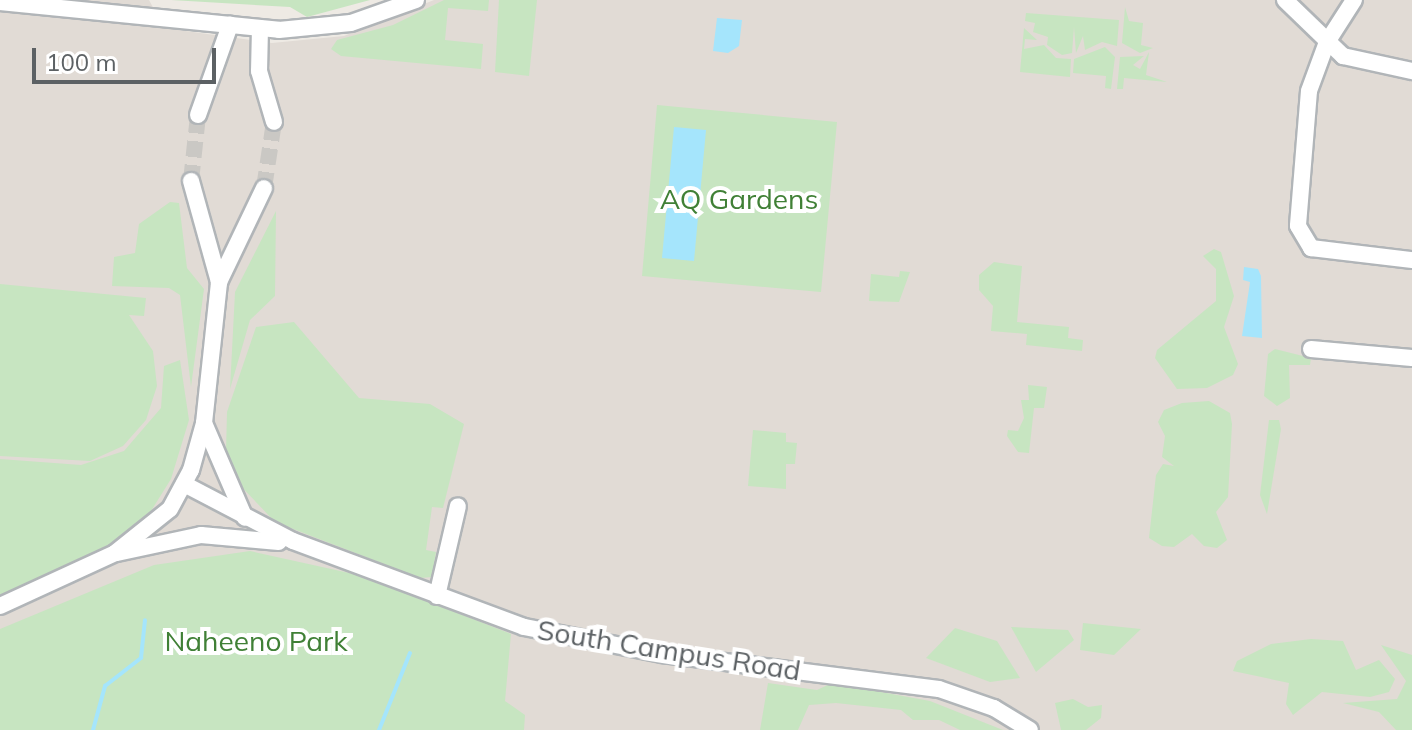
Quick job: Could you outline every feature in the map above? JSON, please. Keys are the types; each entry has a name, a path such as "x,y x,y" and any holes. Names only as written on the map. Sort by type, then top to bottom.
{"street":[{"path":"0,2 245,26 351,23 416,0"},
{"path":"1285,0 1327,42 1355,62 1412,71"},
{"path":"1354,0 1327,42 1309,91 1298,226 1311,248 1412,260"},
{"path":"198,115 245,26"},
{"path":"245,26 274,122"},
{"path":"191,181 219,282"},
{"path":"0,606 115,553 157,522 184,484 204,423 219,282 264,188"},
{"path":"1311,349 1412,358"},
{"path":"204,423 245,519"},
{"name":"South Campus Road","path":"184,484 245,519 293,541 437,596 559,636 939,689 994,708 1030,730"},
{"path":"437,596 458,506"},
{"path":"115,553 201,535 293,541"}],"shaded area":[{"path":"0,0 149,0 164,28 272,43 344,36 434,0 1412,0 1412,730 0,730"}],"green space":[{"path":"171,0 370,0 307,17 290,7"},
{"path":"444,0 489,0 488,11 448,8 445,40 483,44 481,69 341,56 331,49 337,40 393,25"},
{"path":"499,0 537,0 529,76 495,72"},
{"path":"1125,7 1129,21 1143,23 1141,45 1153,48 1140,53 1122,43"},
{"path":"1026,13 1119,20 1117,46 1102,42 1085,50 1083,36 1076,53 1074,27 1072,53 1062,55 1047,45 1048,37 1033,32 1035,23 1025,21"},
{"path":"1024,28 1037,40 1025,39 1024,49 1044,45 1056,58 1071,59 1070,77 1020,72"},
{"path":"1105,47 1115,57 1111,89 1105,88 1106,76 1073,73 1074,59"},
{"path":"1149,52 1146,75 1167,82 1124,78 1123,89 1117,89 1120,57 1144,56 1133,65 1140,69"},
{"name":"AQ Gardens","path":"657,105 837,122 821,292 642,276"},
{"path":"170,202 179,203 187,268 204,289 191,387 180,295 169,288 112,286 114,257 135,253 139,224"},
{"path":"276,211 275,296 250,320 230,389 235,292"},
{"path":"1214,249 1221,252 1234,296 1224,327 1238,364 1233,375 1207,388 1177,389 1155,358 1157,350 1216,301 1216,269 1203,256"},
{"path":"994,262 1022,266 1017,322 1069,327 1068,338 1083,340 1082,351 1026,345 1027,334 991,331 993,306 979,290 979,275"},
{"path":"900,271 910,272 899,302 869,301 871,274 899,277"},
{"path":"0,284 146,298 144,316 129,315 153,351 157,386 146,420 123,446 90,461 0,456"},
{"path":"294,322 359,398 430,404 464,424 443,508 432,507 426,550 436,552 432,577 420,578 275,522 236,481 226,451 227,412 256,327"},
{"path":"1275,349 1311,358 1310,365 1289,365 1290,398 1277,406 1264,396 1268,354"},
{"path":"180,360 189,420 171,479 151,511 105,548 0,596 0,459 81,465 124,451 161,408 164,366"},
{"path":"1028,385 1047,387 1044,408 1034,408 1029,453 1018,452 1007,436 1008,430 1018,431 1024,418 1021,400 1029,400"},
{"path":"1209,401 1230,413 1232,424 1228,497 1216,512 1227,540 1217,548 1204,546 1192,534 1174,547 1162,546 1149,538 1156,475 1163,464 1174,466 1162,457 1165,436 1158,422 1164,410 1182,403"},
{"path":"1269,420 1279,420 1281,429 1267,514 1260,495"},
{"path":"753,430 786,433 786,442 797,443 795,464 786,464 786,489 748,486"},
{"name":"Naheeno Park","path":"250,551 363,576 511,634 505,701 525,715 524,730 0,730 0,629 154,565"},
{"path":"1083,623 1141,629 1114,655 1080,650"},
{"path":"1011,627 1068,630 1074,640 1036,672"},
{"path":"955,628 997,641 1020,678 990,682 926,658"},
{"path":"1311,639 1343,641 1356,670 1379,660 1395,679 1389,692 1370,697 1322,692 1293,715 1286,704 1289,683 1233,671 1237,661 1271,644"},
{"path":"1381,645 1412,655 1412,730 1396,730 1379,712 1343,703 1397,699 1406,681"},
{"path":"768,683 817,690 832,683 930,701 1003,730 960,730 939,720 913,720 901,710 836,703 809,705 798,730 760,730"},
{"path":"1073,699 1088,707 1102,705 1101,718 1086,730 1061,730 1055,703"}],"water":[{"path":"717,18 742,20 739,46 728,53 713,51"},
{"path":"674,127 706,130 694,261 662,258"},
{"path":"1244,267 1258,269 1261,276 1262,338 1242,336 1250,282 1243,280"}],"waterway":[{"path":"93,730 105,686 141,658 145,620"},
{"path":"379,730 410,653"}],"tunnel":[{"path":"191,181 198,115"},
{"path":"264,188 274,122"}]}
